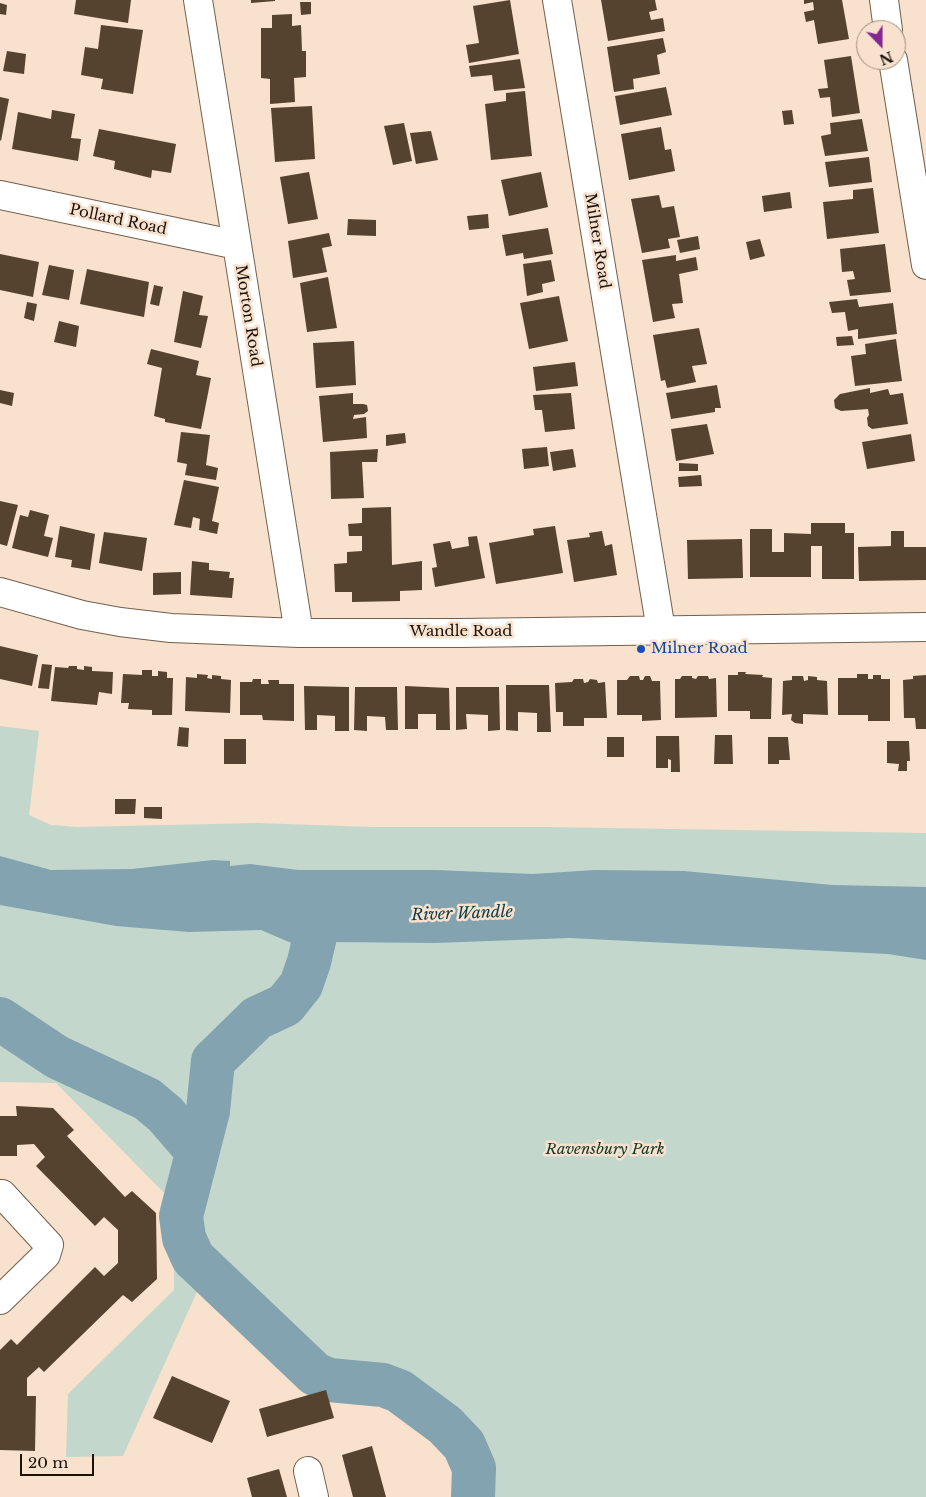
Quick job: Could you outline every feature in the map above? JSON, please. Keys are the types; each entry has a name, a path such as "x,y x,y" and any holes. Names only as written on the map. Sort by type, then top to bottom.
{"street":[{"name":"Morton Road","path":"198,0 299,633"},
{"name":"Milner Road","path":"557,0 661,630"},
{"path":"884,0 887,20"},
{"path":"895,70 926,265"},
{"name":"Pollard Road","path":"0,195 237,245"},
{"name":"Wandle Road","path":"0,592 82,615 120,622 171,628 299,633 460,633 926,627"},
{"path":"0,1194 49,1245 46,1255 0,1300"},
{"path":"308,1471 314,1497"}],"green space":[{"name":"Ravensbury Park","path":"0,726 39,731 29,815 51,825 77,827 257,823 372,827 545,827 926,833 926,1497 466,1497 468,1472 460,1452 442,1430 396,1395 384,1391 326,1387 311,1378 188,1262 200,1285 123,1456 66,1457 68,1394 174,1290 175,1204 56,1083 0,1082"}],"water":[{"name":"River Wandle","path":"0,856 51,870 132,869 213,860 230,861 230,866 250,864 298,870 435,870 533,874 595,870 684,871 832,885 926,887 926,960 888,954 570,938 435,943 332,942 303,948 261,930 189,932 116,926 0,905"}],"building":[{"path":"76,0 131,0 128,23 74,14"},
{"path":"251,0 275,0 275,1 251,3"},
{"path":"510,0 519,54 469,63 466,45 479,43 473,6"},
{"path":"601,0 655,0 657,10 649,12 651,20 663,18 665,31 608,41"},
{"path":"804,0 842,0 849,39 818,44 814,20 806,22 804,12 814,10 813,2 804,4"},
{"path":"300,2 311,2 311,14 301,15"},
{"path":"0,3 7,5 6,15 0,14"},
{"path":"292,14 292,26 301,25 302,51 306,51 306,77 294,78 295,102 270,104 270,79 261,78 261,28 272,28 272,15"},
{"path":"101,25 143,30 133,94 101,89 103,79 81,75 85,47 98,49"},
{"path":"663,38 666,52 657,55 660,74 633,79 634,89 614,92 607,47"},
{"path":"7,51 26,54 24,74 3,71"},
{"path":"851,56 860,113 832,117 830,97 820,98 818,89 828,88 824,60"},
{"path":"520,59 525,88 494,91 492,75 471,77 469,66"},
{"path":"666,87 672,115 620,125 615,96"},
{"path":"525,91 532,156 491,160 485,104 506,101 506,93"},
{"path":"0,97 9,99 1,141 0,140"},
{"path":"312,106 315,159 275,162 271,108"},
{"path":"52,110 75,114 71,138 81,139 78,161 12,149 18,112 51,119"},
{"path":"792,110 794,124 784,125 782,111"},
{"path":"862,119 868,151 825,156 821,136 831,134 830,123"},
{"path":"404,123 412,161 393,165 384,126"},
{"path":"661,127 665,150 671,149 675,171 629,180 621,134"},
{"path":"99,129 176,144 171,173 152,170 151,178 114,169 115,161 93,156"},
{"path":"431,131 438,160 416,164 410,133"},
{"path":"869,157 872,182 829,187 825,162"},
{"path":"309,172 318,219 288,224 280,177"},
{"path":"541,172 548,207 509,216 501,180"},
{"path":"873,188 879,233 827,239 823,202 853,199 853,190"},
{"path":"790,192 792,208 764,212 762,196"},
{"path":"659,195 662,208 674,206 680,237 668,239 670,248 642,253 631,199"},
{"path":"488,214 489,228 469,230 467,216"},
{"path":"348,219 376,220 376,236 347,235"},
{"path":"548,228 553,254 524,259 523,253 506,256 502,235"},
{"path":"329,233 332,246 322,248 327,272 293,278 288,241"},
{"path":"698,236 700,249 680,253 677,240"},
{"path":"760,239 765,256 750,260 746,242"},
{"path":"885,244 891,292 850,296 847,280 855,279 853,271 842,272 840,249"},
{"path":"0,254 39,262 33,297 0,290"},
{"path":"676,255 676,261 696,257 698,270 679,274 683,303 672,304 675,318 653,322 642,260"},
{"path":"551,260 555,281 542,284 543,292 527,296 523,264"},
{"path":"49,265 74,270 69,300 42,295"},
{"path":"87,269 149,282 144,317 80,304"},
{"path":"328,277 337,328 307,332 300,283"},
{"path":"154,285 163,287 159,306 150,304"},
{"path":"183,291 203,296 199,315 208,316 201,348 174,342"},
{"path":"559,296 568,341 529,349 520,303"},
{"path":"857,299 859,307 893,303 897,334 858,339 858,329 848,331 845,312 832,313 829,302"},
{"path":"27,302 37,304 34,321 24,318"},
{"path":"59,321 79,326 76,347 54,342"},
{"path":"699,328 707,364 692,366 696,382 667,388 665,380 661,381 653,335"},
{"path":"852,336 854,345 837,346 836,337"},
{"path":"896,339 902,381 855,386 851,356 866,354 865,344"},
{"path":"354,341 356,385 316,388 313,343"},
{"path":"151,349 199,361 196,375 211,378 201,429 165,422 165,419 154,416 162,368 147,364"},
{"path":"575,362 578,386 536,391 533,367"},
{"path":"717,385 721,408 715,408 715,412 671,419 666,393"},
{"path":"870,388 870,393 888,389 890,395 903,393 908,424 872,429 868,426 868,409 841,411 835,408 834,400 840,394"},
{"path":"0,390 14,393 12,406 0,403"},
{"path":"353,393 353,404 367,405 368,411 364,414 354,415 353,419 366,417 367,438 323,442 319,396"},
{"path":"571,393 575,429 545,432 542,410 535,410 533,395"},
{"path":"707,424 714,454 676,461 671,429"},
{"path":"181,432 210,435 206,465 218,468 216,480 185,475 187,464 177,462"},
{"path":"405,433 406,443 386,446 386,435"},
{"path":"911,434 915,461 867,469 862,442"},
{"path":"547,447 549,466 524,469 522,449"},
{"path":"378,449 377,462 362,462 364,498 331,499 330,452"},
{"path":"573,449 576,467 553,471 550,452"},
{"path":"679,463 698,464 698,471 679,471"},
{"path":"701,475 702,486 679,487 678,477"},
{"path":"184,480 219,487 212,521 219,523 217,534 199,530 200,519 193,517 191,528 174,525"},
{"path":"0,501 18,505 7,546 0,544"},
{"path":"391,507 392,565 422,561 422,590 400,591 400,601 352,602 352,592 335,592 334,564 347,563 347,552 362,551 362,536 349,536 348,524 362,523 362,508"},
{"path":"30,510 49,515 44,536 53,538 48,557 12,548 20,515 28,517"},
{"path":"811,523 845,523 845,533 854,533 854,579 822,579 822,546 811,546 811,577 750,577 750,529 772,529 772,552 784,552 784,533 811,534"},
{"path":"60,526 95,534 90,570 71,567 72,560 55,557"},
{"path":"555,526 563,573 496,584 489,543 534,535 533,529"},
{"path":"602,531 605,546 612,544 617,575 574,582 567,540 590,537 589,533"},
{"path":"891,531 904,531 904,547 926,547 926,580 859,581 858,547 891,546"},
{"path":"104,532 147,538 142,571 99,563"},
{"path":"477,536 485,578 435,587 432,568 437,567 433,544 450,541 452,549 469,546 468,537"},
{"path":"742,539 743,578 688,579 687,540"},
{"path":"192,561 209,563 209,570 230,572 229,578 234,578 232,598 190,595"},
{"path":"181,572 181,594 153,595 153,573"},
{"path":"0,646 38,655 32,686 0,679"},
{"path":"42,664 52,665 49,689 38,688"},
{"path":"69,666 77,666 77,669 84,670 84,666 92,667 92,671 113,672 112,694 99,692 97,705 51,701 55,667 68,668"},
{"path":"142,670 152,670 152,676 158,676 158,671 167,672 167,678 173,678 172,715 152,715 152,710 128,709 129,703 121,703 123,674 142,675"},
{"path":"738,672 772,678 771,719 750,719 750,711 728,711 728,675 738,675"},
{"path":"197,674 208,675 207,678 212,679 212,675 221,676 221,679 231,680 230,713 185,711 186,677 197,678"},
{"path":"857,674 868,674 868,679 873,679 873,675 881,675 881,679 890,679 890,721 868,721 868,715 838,715 838,678 857,678"},
{"path":"926,675 926,729 916,729 915,718 904,718 903,680 913,679 913,676"},
{"path":"630,676 639,676 640,680 643,680 645,676 650,676 652,681 660,681 661,720 642,721 642,715 617,715 617,680 627,680"},
{"path":"682,676 692,676 692,678 696,679 698,676 708,676 709,679 716,678 717,717 675,718 675,679 680,679"},
{"path":"792,676 803,676 804,681 808,680 808,676 817,677 817,680 827,681 828,715 803,714 803,724 795,723 791,720 792,714 782,715 783,681 792,680"},
{"path":"253,679 261,679 261,684 269,684 268,680 279,680 279,684 294,684 294,721 263,720 262,715 240,715 240,682 252,682"},
{"path":"574,679 583,679 584,683 590,679 597,680 598,683 605,682 607,718 584,718 584,726 563,726 563,712 556,712 555,683 572,682"},
{"path":"506,685 549,685 551,732 537,732 537,713 518,712 518,731 506,730"},
{"path":"304,686 349,687 349,731 335,731 335,716 317,715 317,730 305,730"},
{"path":"405,686 449,688 450,730 436,730 436,714 418,714 418,729 405,729"},
{"path":"355,687 397,687 398,730 386,730 385,717 367,716 367,731 354,730"},
{"path":"456,687 499,687 500,730 488,731 488,715 466,714 467,729 456,730"},
{"path":"179,727 189,728 188,747 177,746"},
{"path":"715,735 732,735 733,764 714,764"},
{"path":"656,736 679,736 680,772 671,772 671,760 668,759 668,768 656,768"},
{"path":"607,737 624,737 624,757 607,757"},
{"path":"768,737 788,737 790,760 779,760 779,764 768,764"},
{"path":"224,739 246,739 246,764 224,764"},
{"path":"887,741 909,741 910,761 907,761 907,771 898,771 899,764 887,763"},
{"path":"115,799 136,799 135,814 115,814"},
{"path":"144,807 162,807 162,819 144,818"},
{"path":"16,1106 53,1108 74,1130 67,1136 125,1197 132,1191 156,1213 157,1279 132,1302 123,1295 44,1372 39,1367 27,1378 27,1396 36,1396 35,1451 0,1450 0,1350 11,1339 17,1345 95,1267 104,1276 118,1263 118,1230 104,1217 95,1226 36,1166 45,1157 34,1144 17,1145 17,1156 0,1156 0,1116 17,1116"},
{"path":"172,1376 230,1401 212,1443 153,1418"},
{"path":"326,1390 334,1418 267,1437 259,1409"},
{"path":"372,1446 386,1497 353,1497 342,1455"},
{"path":"279,1469 287,1497 252,1497 247,1478"}],"waterway":[{"path":"320,915 309,962 301,985 285,1005 257,1018 213,1061 208,1111 181,1216 184,1238 193,1258 315,1374 329,1380 383,1385 399,1391 445,1425 464,1445 474,1468 473,1497"},
{"path":"0,1019 57,1057 147,1099 165,1114 197,1151"}],"place":[{"name":"Milner Road","path":"641,649"}]}
